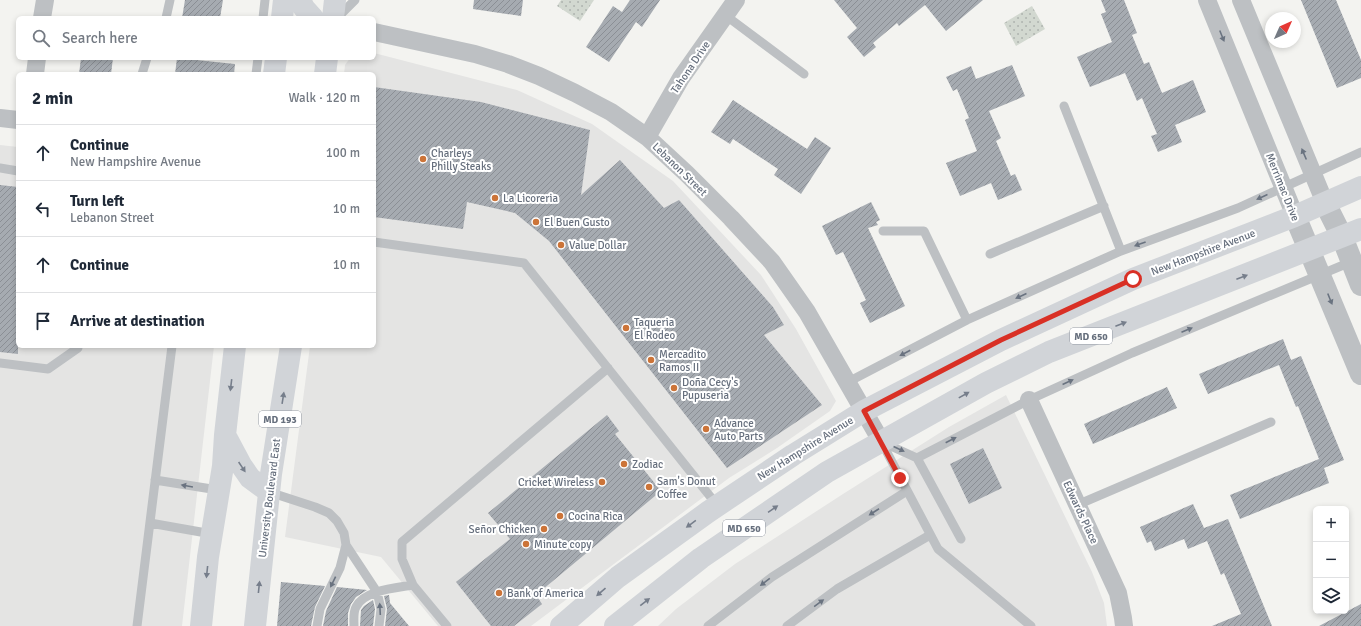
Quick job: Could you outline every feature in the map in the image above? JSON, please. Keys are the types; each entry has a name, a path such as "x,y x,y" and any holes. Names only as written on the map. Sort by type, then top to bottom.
{"main road":[{"path":"282,16 284,0"},
{"path":"300,0 304,8 311,16"},
{"path":"333,16 335,0"},
{"path":"274,72 276,60"},
{"path":"325,72 327,60"},
{"name":"New Hampshire Avenue","path":"561,626 618,577 717,505 864,411 1001,340 1133,279 1295,216 1361,187"},
{"name":"MD 650","path":"615,626 701,558 827,472 986,383 1049,352 1351,233"},
{"path":"201,626 208,558 223,466 235,348"},
{"name":"University Boulevard East","path":"255,626 269,492 291,348"},
{"path":"225,435 241,465 250,478 269,492"}],"street":[{"path":"42,16 45,0"},
{"name":"Tahona Drive","path":"647,137 681,78 736,0"},
{"name":"Merrimac Drive","path":"1207,0 1361,374"},
{"path":"1241,0 1325,203 1351,233 1361,285"},
{"name":"Lebanon Street","path":"376,32 475,54 526,71 575,93 605,109 647,137 698,185 772,262 807,312 881,441"},
{"path":"35,72 37,60"},
{"path":"0,118 16,120"},
{"name":"Edwards Place","path":"1029,400 1118,593 1124,626"}],"lane":[{"path":"166,16 170,0"},
{"path":"263,16 265,0"},
{"path":"339,16 355,0"},
{"path":"725,15 804,74"},
{"path":"143,72 146,60"},
{"path":"256,72 258,60"},
{"path":"1064,106 1121,250"},
{"path":"848,382 967,320 1121,250 1238,208 1361,152"},
{"path":"0,168 16,171"},
{"path":"990,254 1104,206"},
{"path":"883,231 924,231 967,320"},
{"path":"376,242 524,263 717,505"},
{"path":"917,458 1029,400 1132,353 1356,260"},
{"path":"0,363 48,370 78,348"},
{"path":"136,626 172,348"},
{"path":"447,626 413,585 402,559 402,542 608,368"},
{"path":"1078,505 1271,422"},
{"path":"881,441 917,458 961,539"},
{"path":"881,441 938,550 1031,626"},
{"path":"155,480 218,490"},
{"path":"708,626 772,577 907,491"},
{"path":"269,492 315,507 328,513 337,521 344,533 346,545 377,592 381,609 379,626"},
{"path":"150,523 212,534"},
{"path":"788,626 837,589 930,535"},
{"path":"317,626 320,609 340,568 346,545"},
{"path":"354,626 355,609 359,602 377,592 413,585"}],"shaded area":[{"path":"561,0 594,0 580,21 557,6"},
{"path":"1032,6 1045,29 1016,46 1004,23"},
{"path":"376,54 517,90 592,124 673,181 761,275 796,329 836,401 830,411 777,448 729,478 531,626 438,626 381,557 285,537 310,348 376,348 376,72 344,72 345,65 349,60 376,60"},
{"path":"0,145 16,147 16,348 214,348 182,626 0,626"},
{"path":"1006,395 1092,572 1104,603 1107,626 658,626 676,609 735,564 949,427"}],"building":[{"path":"185,0 223,0 220,16 182,16"},
{"path":"474,0 523,0 521,16 473,9"},
{"path":"630,0 660,0 642,27 636,22 609,62 586,47 613,6 622,12"},
{"path":"834,0 983,0 946,31 925,5 899,26 897,23 873,43 876,47 864,57 847,37 857,28"},
{"path":"1101,0 1124,0 1137,33 1132,35 1144,64 1149,62 1162,93 1193,80 1206,112 1175,125 1182,142 1158,152 1151,136 1157,134 1142,98 1137,101 1125,73 1090,87 1077,57 1112,42 1101,14 1106,12"},
{"path":"1301,0 1336,0 1361,60 1361,78 1337,88"},
{"path":"81,60 113,60 111,72 79,72"},
{"path":"177,60 196,60 235,64 234,72 175,72"},
{"path":"1012,65 1025,96 989,111 1001,138 996,141 1011,176 1015,174 1022,190 998,200 991,183 960,196 946,163 977,151 965,120 969,118 957,89 953,91 946,77 971,66 976,79"},
{"path":"376,87 481,102 590,130 581,195 620,160 664,208 679,200 773,307 784,325 764,335 822,405 727,468 549,241 515,213 467,202 463,229 376,217"},
{"path":"733,100 807,149 815,137 831,148 801,194 774,175 778,169 733,139 730,144 711,132"},
{"path":"0,185 16,187 16,348 18,348 18,354 0,352"},
{"path":"871,202 880,220 876,222 878,225 868,228 905,306 870,323 860,303 866,300 843,252 836,255 822,226"},
{"path":"1283,339 1291,360 1301,356 1344,460 1324,468 1329,483 1240,519 1230,495 1319,459 1298,406 1296,407 1279,365 1208,394 1199,374"},
{"path":"1167,387 1177,408 1093,444 1084,424"},
{"path":"607,415 619,431 615,434 661,491 536,595 542,604 514,626 491,626 456,582 510,539 488,513"},
{"path":"983,448 1002,488 969,504 950,464"},
{"path":"1193,504 1204,528 1228,519 1272,626 1212,626 1241,614 1224,573 1221,575 1207,541 1188,549 1184,539 1155,551 1151,541 1147,543 1140,527"},
{"path":"281,582 325,586 315,607 311,626 277,626"},
{"path":"337,587 367,590 356,597 351,604 348,613 348,626 323,626 326,611"},
{"path":"389,595 390,603 409,626 385,626 387,609 384,596"},
{"path":"373,600 375,609 373,626 360,626 361,610"},
{"path":"1361,604 1361,626 1319,626 1342,614 1349,614 1349,610"}],"place":[{"name":"Charleys Philly Steaks","path":"423,159"},
{"name":"La Licoreria","path":"495,198"},
{"name":"El Buen Gusto","path":"536,222"},
{"name":"Value Dollar","path":"561,245"},
{"name":"Taqueria El Rodeo","path":"626,328"},
{"name":"Mercadito Ramos II","path":"651,360"},
{"name":"Doña Cecy's Pupuseria","path":"674,388"},
{"name":"Advance Auto Parts","path":"706,429"},
{"name":"Zodiac","path":"624,464"},
{"name":"Cricket Wireless","path":"602,482"},
{"name":"Sam's Donut Coffee","path":"649,487"},
{"name":"Cocina Rica","path":"560,516"},
{"name":"Señor Chicken","path":"544,529"},
{"name":"Minute copy","path":"526,544"},
{"name":"Bank of America","path":"499,593"}],"route":[{"path":"900,478 864,411 1001,340 1133,279"}]}
